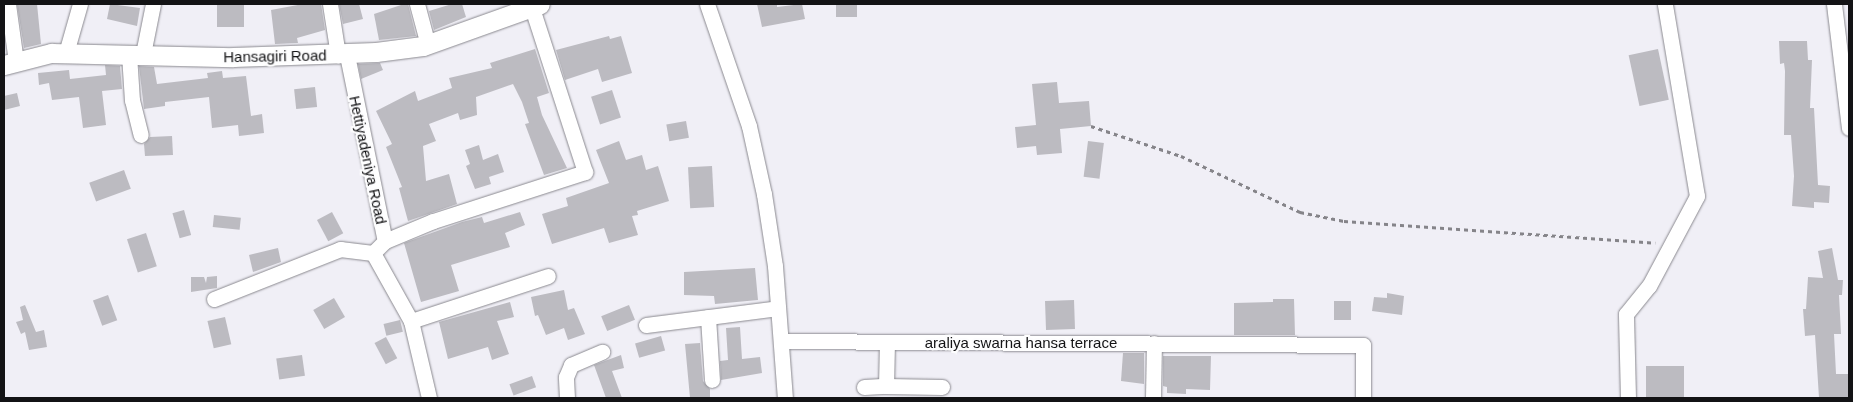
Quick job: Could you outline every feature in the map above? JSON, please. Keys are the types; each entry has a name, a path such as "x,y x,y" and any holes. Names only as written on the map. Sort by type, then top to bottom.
{"street":[{"path":"8,4 10,64"},
{"path":"66,53 80,4"},
{"path":"141,135 132,100 136,54 153,4"},
{"name":"Hettiyadeniya Road","path":"330,4 385,242 373,253"},
{"path":"417,4 428,45"},
{"path":"707,4 749,126 776,266 785,398"},
{"path":"1628,398 1626,314 1649,286 1697,196 1665,4"},
{"path":"1834,4 1849,128"},
{"path":"385,242 433,221 585,172 536,6"},
{"name":"Hansagiri Road","path":"10,64 51,53 233,57 342,55 428,45 536,6"},
{"path":"214,299 340,250 373,253 412,321 429,398"},
{"path":"412,321 548,276"},
{"path":"646,325 778,308"},
{"path":"708,317 712,380"},
{"name":"araliya swarna hansa terrace","path":"781,342 1363,344 1363,398"},
{"path":"886,386 888,342"},
{"path":"1153,398 1154,343"},
{"path":"567,398 566,377 571,365 602,352"},
{"path":"864,387 942,387"}],"path":[{"path":"1091,126 1182,156 1300,212 1335,220 1671,244"}],"building":[{"path":"17,4 37,4 41,44 24,48"},
{"path":"110,4 140,8 137,26 107,19"},
{"path":"217,4 244,4 244,27 217,27"},
{"path":"303,4 321,4 325,30 297,38 298,43 275,44 271,10"},
{"path":"339,4 359,4 363,19 343,24"},
{"path":"408,4 416,36 379,40 374,14"},
{"path":"452,4 462,4 466,17 434,30 429,11"},
{"path":"757,4 777,4 777,7 802,4 805,19 762,27"},
{"path":"836,4 857,4 857,17 836,17"},
{"path":"609,36 610,39 621,36 632,73 602,82 598,69 565,80 556,50"},
{"path":"1779,41 1807,41 1808,60 1812,60 1810,108 1814,108 1818,185 1830,186 1829,203 1814,202 1814,208 1792,206 1794,176 1791,135 1784,135 1785,71 1784,63 1780,64"},
{"path":"535,49 549,93 537,97 542,115 567,168 544,175 525,124 529,123 522,102 513,84 476,97 477,115 460,120 458,113 429,124 436,141 423,146 426,181 449,174 457,204 408,221 399,188 402,187 386,147 392,144 376,111 415,91 418,101 452,88 449,78 492,68 490,63"},
{"path":"1658,49 1669,100 1639,106 1629,55"},
{"path":"380,63 383,70 361,79 358,64"},
{"path":"105,65 120,66 122,89 102,91 106,125 83,128 79,97 52,100 49,83 39,85 38,73 69,70 70,79 106,75"},
{"path":"139,66 154,67 157,84 208,78 207,73 222,71 223,78 246,76 251,116 262,114 264,133 239,136 238,125 212,128 209,97 165,102 165,106 144,109"},
{"path":"1057,82 1059,103 1089,101 1091,126 1060,129 1062,153 1037,155 1036,146 1017,148 1015,127 1036,125 1032,84"},
{"path":"315,87 317,107 296,109 294,89"},
{"path":"612,90 621,118 600,124 591,97"},
{"path":"17,93 20,106 4,110 4,96"},
{"path":"686,121 689,138 669,141 666,124"},
{"path":"172,136 173,155 145,156 144,144 150,137"},
{"path":"619,141 626,160 642,155 646,170 658,166 669,201 637,211 638,215 632,216 638,235 609,243 604,228 552,244 542,214 568,206 566,198 609,183 596,150"},
{"path":"1088,141 1104,143 1099,179 1084,177"},
{"path":"479,145 483,160 498,154 504,172 489,177 491,184 475,189 466,166 470,164 465,150"},
{"path":"712,166 714,207 690,208 688,167"},
{"path":"124,170 131,189 96,201 89,183"},
{"path":"184,210 191,235 180,238 172,213"},
{"path":"332,212 343,233 328,241 317,220"},
{"path":"520,212 525,225 505,233 510,247 451,265 459,291 421,302 404,243 462,222 482,217 484,223"},
{"path":"214,215 241,218 240,230 213,227"},
{"path":"146,233 157,266 138,272 127,239"},
{"path":"278,248 281,262 253,272 249,255"},
{"path":"1832,248 1838,280 1843,280 1842,295 1839,295 1841,334 1834,334 1836,374 1849,374 1849,398 1819,398 1815,335 1805,336 1803,309 1806,309 1808,277 1823,278 1818,251"},
{"path":"755,268 758,300 715,304 714,296 684,295 684,272"},
{"path":"217,276 217,288 191,292 191,277 204,277 206,283 207,277"},
{"path":"564,290 568,310 574,308 585,334 568,340 564,328 546,335 538,315 535,316 531,297"},
{"path":"1387,293 1404,296 1402,315 1372,311 1374,297 1387,298"},
{"path":"108,295 117,320 102,326 93,300"},
{"path":"334,298 345,317 324,329 313,310"},
{"path":"1273,299 1294,299 1295,335 1234,335 1234,303 1273,302"},
{"path":"1074,300 1075,329 1046,330 1045,301"},
{"path":"1334,301 1351,301 1351,320 1334,320"},
{"path":"510,302 514,317 497,321 509,354 492,360 488,347 448,359 439,322"},
{"path":"25,305 36,332 44,330 47,347 29,350 25,332 21,334 16,322 23,320 20,307"},
{"path":"629,305 635,320 607,331 601,316"},
{"path":"225,317 231,344 214,348 207,321"},
{"path":"400,320 403,332 386,336 384,324"},
{"path":"740,327 742,359 760,357 762,373 721,380 720,361 728,360 726,328"},
{"path":"661,336 665,350 639,358 635,343"},
{"path":"386,337 397,358 386,364 375,343"},
{"path":"700,343 703,381 710,389 710,398 690,398 685,344"},
{"path":"1123,353 1144,353 1144,384 1121,381"},
{"path":"302,355 305,376 279,379 276,359"},
{"path":"621,355 624,368 612,371 622,398 606,398 594,365"},
{"path":"1163,356 1211,356 1210,390 1186,389 1186,394 1167,393 1167,387 1163,386"},
{"path":"1646,366 1684,366 1684,398 1646,398"},
{"path":"532,376 536,387 514,395 509,384"}]}
